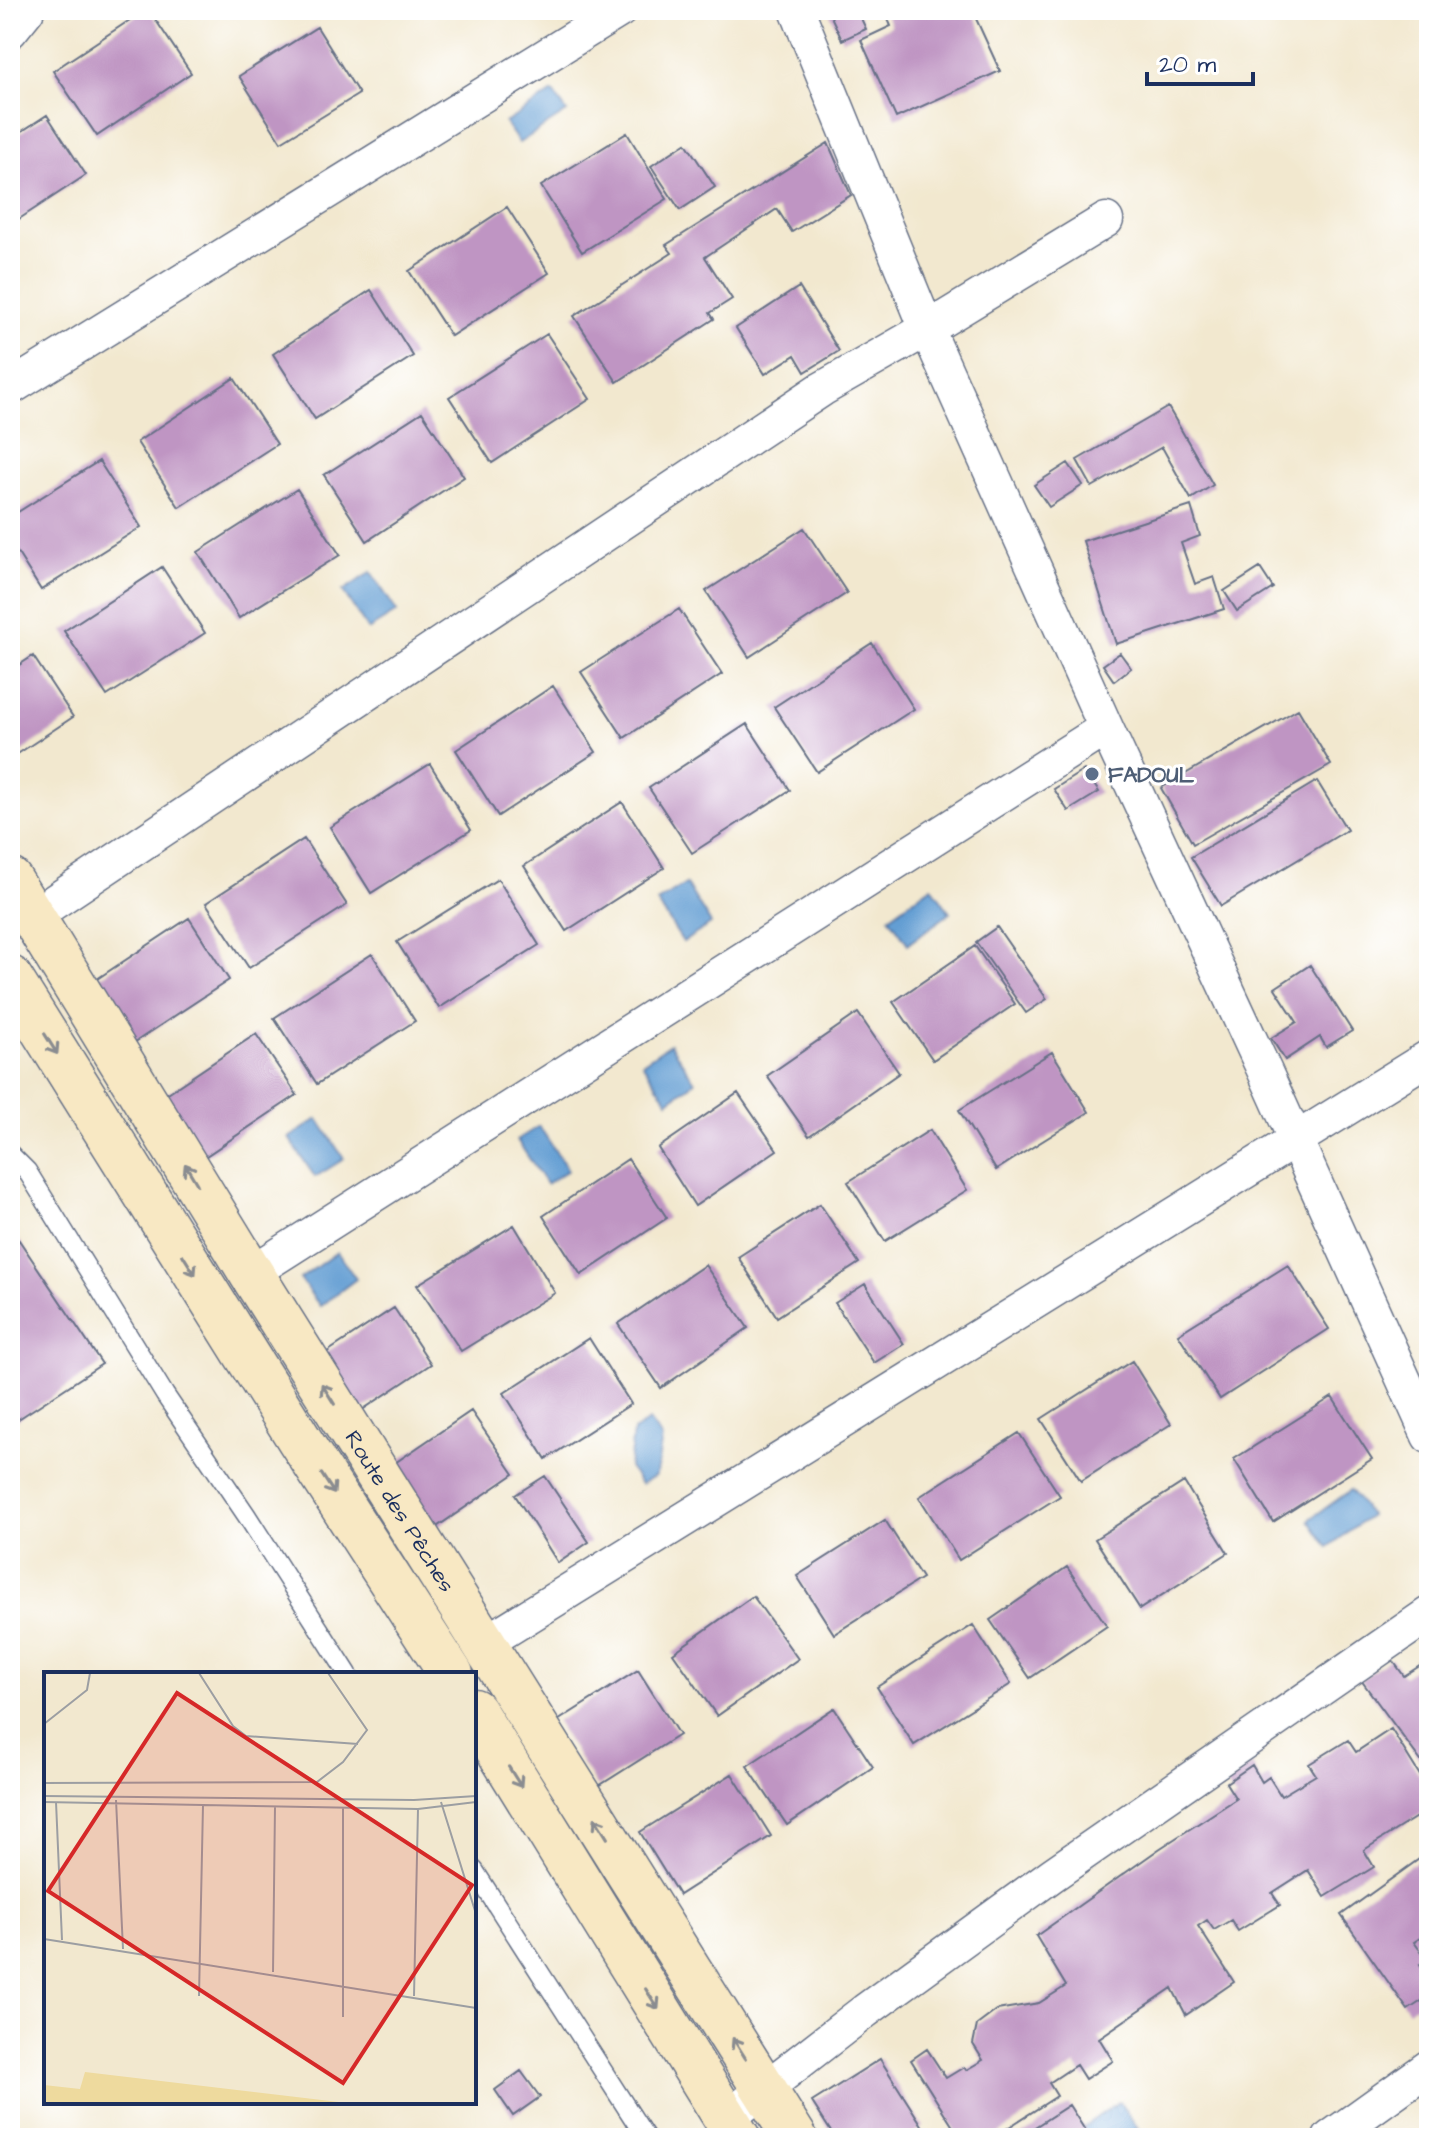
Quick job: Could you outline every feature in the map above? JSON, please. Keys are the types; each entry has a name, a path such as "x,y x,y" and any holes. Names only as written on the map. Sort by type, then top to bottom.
{"main road":[{"name":"Route des Pêches","path":"10,880 251,1273 795,2138"},
{"name":"Route des Pêches","path":"10,978 299,1439 450,1672"},
{"path":"476,1714 732,2128"}],"street":[{"path":"10,31 27,10"},
{"path":"10,388 620,10"},
{"path":"797,10 927,329 1429,1436"},
{"path":"33,916 822,389 1106,220"},
{"path":"251,1273 1106,728"},
{"path":"485,1643 1429,1057"},
{"path":"732,2128 764,2089 865,2011 1052,1875 1429,1614"},
{"path":"1330,2138 1429,2067"}],"lane":[{"path":"10,1154 27,1171 165,1395 347,1672"},
{"path":"476,1873 646,2138"}],"water":[{"path":"553,92 567,112 519,143 505,123"},
{"path":"371,572 397,612 368,630 343,591"},
{"path":"686,884 711,924 683,942 657,902"},
{"path":"932,886 950,913 908,944 889,917"},
{"path":"670,1044 695,1082 668,1101 642,1063"},
{"path":"318,1119 344,1159 315,1177 289,1138"},
{"path":"539,1126 568,1170 546,1184 517,1140"},
{"path":"337,1252 356,1279 320,1306 300,1279"},
{"path":"649,1421 662,1438 656,1475 641,1484 629,1468 633,1431"},
{"path":"1351,1490 1370,1516 1328,1547 1309,1520"},
{"path":"1119,2102 1138,2128 1124,2138 1080,2138 1076,2132"}],"building":[{"path":"149,10 191,73 97,136 53,71"},
{"path":"828,10 857,10 866,29 842,40"},
{"path":"884,10 972,10 1000,71 896,118 861,40 891,26"},
{"path":"317,27 359,94 281,142 239,76"},
{"path":"47,115 86,175 10,225 10,139"},
{"path":"627,133 667,199 582,252 541,186"},
{"path":"686,143 715,187 680,210 651,166"},
{"path":"828,143 851,195 792,232 777,209 705,257 732,299 710,313 714,319 617,382 574,316 672,253 666,245"},
{"path":"507,207 549,273 451,336 409,271"},
{"path":"799,287 839,351 805,372 795,355 765,374 736,328"},
{"path":"371,290 413,356 315,419 273,354"},
{"path":"547,334 590,399 492,463 449,397"},
{"path":"234,378 277,444 179,507 137,442"},
{"path":"1168,407 1213,485 1191,499 1162,447 1092,487 1077,460"},
{"path":"422,412 464,477 367,541 324,475"},
{"path":"99,461 141,527 41,590 10,541 10,517"},
{"path":"1068,463 1083,485 1049,507 1034,485"},
{"path":"297,489 340,555 239,618 198,552"},
{"path":"1191,506 1200,536 1181,543 1195,584 1214,577 1224,609 1116,644 1083,541"},
{"path":"804,528 847,593 749,657 706,591"},
{"path":"162,567 205,633 107,696 64,631"},
{"path":"1260,568 1273,588 1237,611 1224,591"},
{"path":"679,609 722,674 624,738 581,672"},
{"path":"872,643 914,709 817,772 774,707"},
{"path":"1120,653 1131,668 1114,681 1103,665"},
{"path":"33,656 73,717 10,759 10,671"},
{"path":"553,686 596,752 498,816 456,750"},
{"path":"1298,709 1331,765 1193,844 1161,788"},
{"path":"747,724 790,790 692,853 649,788"},
{"path":"430,764 471,830 371,893 330,827"},
{"path":"1084,770 1099,792 1068,811 1054,789"},
{"path":"1317,781 1347,830 1221,906 1191,857"},
{"path":"622,802 664,868 566,931 524,866"},
{"path":"304,839 347,905 249,968 206,903"},
{"path":"498,879 539,945 439,1008 397,942"},
{"path":"189,918 229,980 135,1042 94,981"},
{"path":"997,927 1047,999 1026,1013 976,942"},
{"path":"975,946 1015,1004 933,1060 893,1002"},
{"path":"372,954 415,1021 317,1084 274,1018"},
{"path":"1310,965 1352,1031 1326,1047 1320,1037 1285,1060 1271,1038 1297,1022 1275,988"},
{"path":"858,1013 899,1073 809,1136 767,1076"},
{"path":"256,1034 297,1095 203,1158 162,1097"},
{"path":"1052,1052 1089,1112 996,1170 959,1110"},
{"path":"738,1093 777,1150 695,1206 658,1148"},
{"path":"930,1130 967,1190 885,1241 848,1182"},
{"path":"628,1159 667,1218 581,1275 543,1216"},
{"path":"820,1204 859,1263 777,1317 738,1257"},
{"path":"514,1225 555,1293 461,1351 417,1285"},
{"path":"19,1240 102,1364 11,1424 10,1246"},
{"path":"705,1265 748,1328 661,1388 618,1324"},
{"path":"1288,1265 1329,1329 1220,1399 1178,1334"},
{"path":"865,1284 904,1344 874,1363 835,1303"},
{"path":"394,1308 431,1364 353,1416 318,1358"},
{"path":"589,1338 631,1404 546,1459 504,1393"},
{"path":"1132,1361 1171,1424 1081,1481 1041,1419"},
{"path":"1332,1397 1372,1459 1273,1522 1234,1459"},
{"path":"471,1411 514,1474 435,1528 392,1465"},
{"path":"1019,1433 1060,1496 959,1560 919,1497"},
{"path":"545,1476 589,1542 558,1563 515,1495"},
{"path":"1184,1482 1228,1553 1140,1609 1095,1539"},
{"path":"885,1520 922,1578 834,1634 797,1576"},
{"path":"1067,1567 1107,1626 1030,1678 990,1620"},
{"path":"753,1596 798,1659 717,1716 673,1653"},
{"path":"973,1625 1011,1684 914,1745 877,1687"},
{"path":"1391,1658 1404,1676 1429,1660 1429,1772 1361,1680"},
{"path":"638,1670 679,1735 597,1787 556,1722"},
{"path":"834,1708 873,1767 787,1825 747,1766"},
{"path":"1391,1729 1429,1790 1429,1809 1364,1850 1374,1867 1325,1897 1308,1870 1272,1893 1280,1905 1238,1931 1231,1920 1214,1930 1207,1920 1198,1926 1234,1982 1186,2015 1172,1988 1099,2038 1113,2061 1085,2079 1076,2065 1049,2083 1057,2096 992,2138 960,2138 911,2060 927,2049 946,2078 964,2067 966,2070 983,2060 973,2044 977,2025 997,2010 1039,2003 1066,1986 1036,1936 1236,1799 1226,1783 1252,1765 1262,1782 1269,1777 1281,1796 1316,1775 1309,1764 1348,1740 1356,1752"},
{"path":"732,1774 771,1836 679,1895 640,1832"},
{"path":"1429,1852 1429,1932 1414,1942 1427,1960 1420,1964 1429,1978 1429,1996 1408,2010 1341,1915"},
{"path":"880,2059 923,2127 906,2138 835,2138 812,2102"},
{"path":"521,2071 540,2097 513,2116 495,2090"},
{"path":"1069,2105 1090,2138 1018,2138"}],"place":[{"name":"FADOUL","path":"1092,774"}]}
